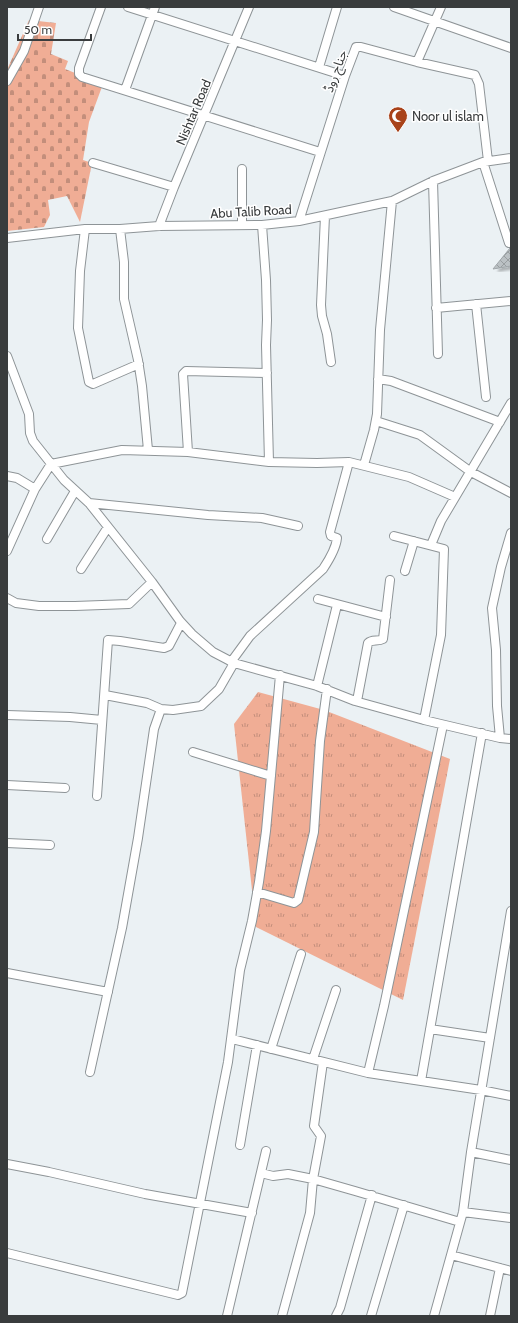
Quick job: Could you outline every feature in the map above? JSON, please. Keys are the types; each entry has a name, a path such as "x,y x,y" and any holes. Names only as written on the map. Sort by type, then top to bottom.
{"street":[{"path":"7,81 24,51 39,7"},
{"path":"101,7 79,68 82,77 320,152"},
{"path":"128,7 153,11 235,41 345,76"},
{"name":"Nishtar Road","path":"160,226 248,7"},
{"path":"319,67 337,7"},
{"path":"394,7 511,48"},
{"path":"441,7 417,62 475,75 479,84 486,161 509,243"},
{"path":"125,90 153,11"},
{"name":"جناح روڈ","path":"299,221 320,152 356,47 417,62"},
{"name":"Abu Talib Road","path":"7,238 85,229 120,229 160,226 262,225 299,221 392,201 433,180 486,161 511,158"},
{"path":"93,163 174,188"},
{"path":"242,169 242,225"},
{"path":"433,180 438,354"},
{"path":"364,465 377,414 380,330 392,201"},
{"path":"325,216 321,305 331,362"},
{"path":"262,225 266,280 269,462"},
{"path":"85,229 80,271 78,328 89,382 93,384 139,364"},
{"path":"120,229 124,262 124,299 139,364 148,450"},
{"path":"436,308 511,301"},
{"path":"476,304 486,396"},
{"path":"7,356 29,414 30,433 33,441 64,480 89,504 108,527 152,582 181,623 213,652 232,662 327,689 357,701 424,720 500,738 511,739"},
{"path":"188,452 183,374 186,371 267,374"},
{"path":"378,379 391,381 500,422"},
{"path":"431,545 441,521 511,403"},
{"path":"376,421 420,435 471,472 511,493"},
{"path":"7,551 34,489 51,464 122,450 188,452 269,462 349,462 409,477 455,497"},
{"path":"105,695 147,703 161,709 173,710 201,706 219,689 232,662 250,636 323,569 326,564 336,544 337,538 331,536 330,532 349,462"},
{"path":"7,476 17,478 34,489"},
{"path":"47,539 75,490"},
{"path":"89,504 208,515 262,518 298,526"},
{"path":"81,569 108,527"},
{"path":"500,738 497,706 496,650 492,608 501,567 511,533"},
{"path":"394,536 444,549 441,635 424,720"},
{"path":"405,571 414,541"},
{"path":"357,701 368,643 370,641 380,641 383,639 390,580"},
{"path":"7,598 16,603 39,606 129,604 152,582"},
{"path":"318,599 386,617"},
{"path":"317,686 337,605"},
{"path":"97,796 108,640 164,648 169,646 181,623"},
{"path":"7,1253 178,1295 182,1293 232,1039 240,970 252,921 265,843 280,675"},
{"path":"257,892 294,903 298,900 314,832 320,742 327,689"},
{"path":"90,1072 122,928 138,838 154,729 161,709"},
{"path":"7,715 70,717 102,720"},
{"path":"368,1073 384,1006 443,724"},
{"path":"421,1082 482,733"},
{"path":"193,752 271,776"},
{"path":"7,785 65,788"},
{"path":"7,843 50,845"},
{"path":"434,1316 463,1212 471,1152 511,912"},
{"path":"271,1048 301,954"},
{"path":"7,973 108,992"},
{"path":"313,1059 336,990"},
{"path":"430,1029 490,1038"},
{"path":"232,1039 368,1073 511,1096"},
{"path":"240,1146 257,1045"},
{"path":"282,1316 310,1213 313,1180 321,1136 314,1126 323,1062"},
{"path":"227,1316 266,1151"},
{"path":"471,1152 511,1160"},
{"path":"7,1164 145,1194 252,1213"},
{"path":"261,1174 273,1176 288,1174 313,1180 372,1195 460,1222"},
{"path":"336,1316 340,1308 372,1195"},
{"path":"371,1316 404,1205"},
{"path":"463,1212 511,1218"},
{"path":"451,1255 511,1271"},
{"path":"490,1316 500,1268"}],"green space":[{"path":"29,20 56,23 51,54 68,61 65,69 103,84 89,122 83,160 92,163 80,222 67,196 48,200 50,215 44,227 7,231 7,70"},
{"path":"258,692 324,710 450,759 403,1000 256,927 234,724"}],"building":[{"path":"510,248 511,266 493,269"}],"place":[{"name":"Noor ul islam","path":"398,133"}]}
